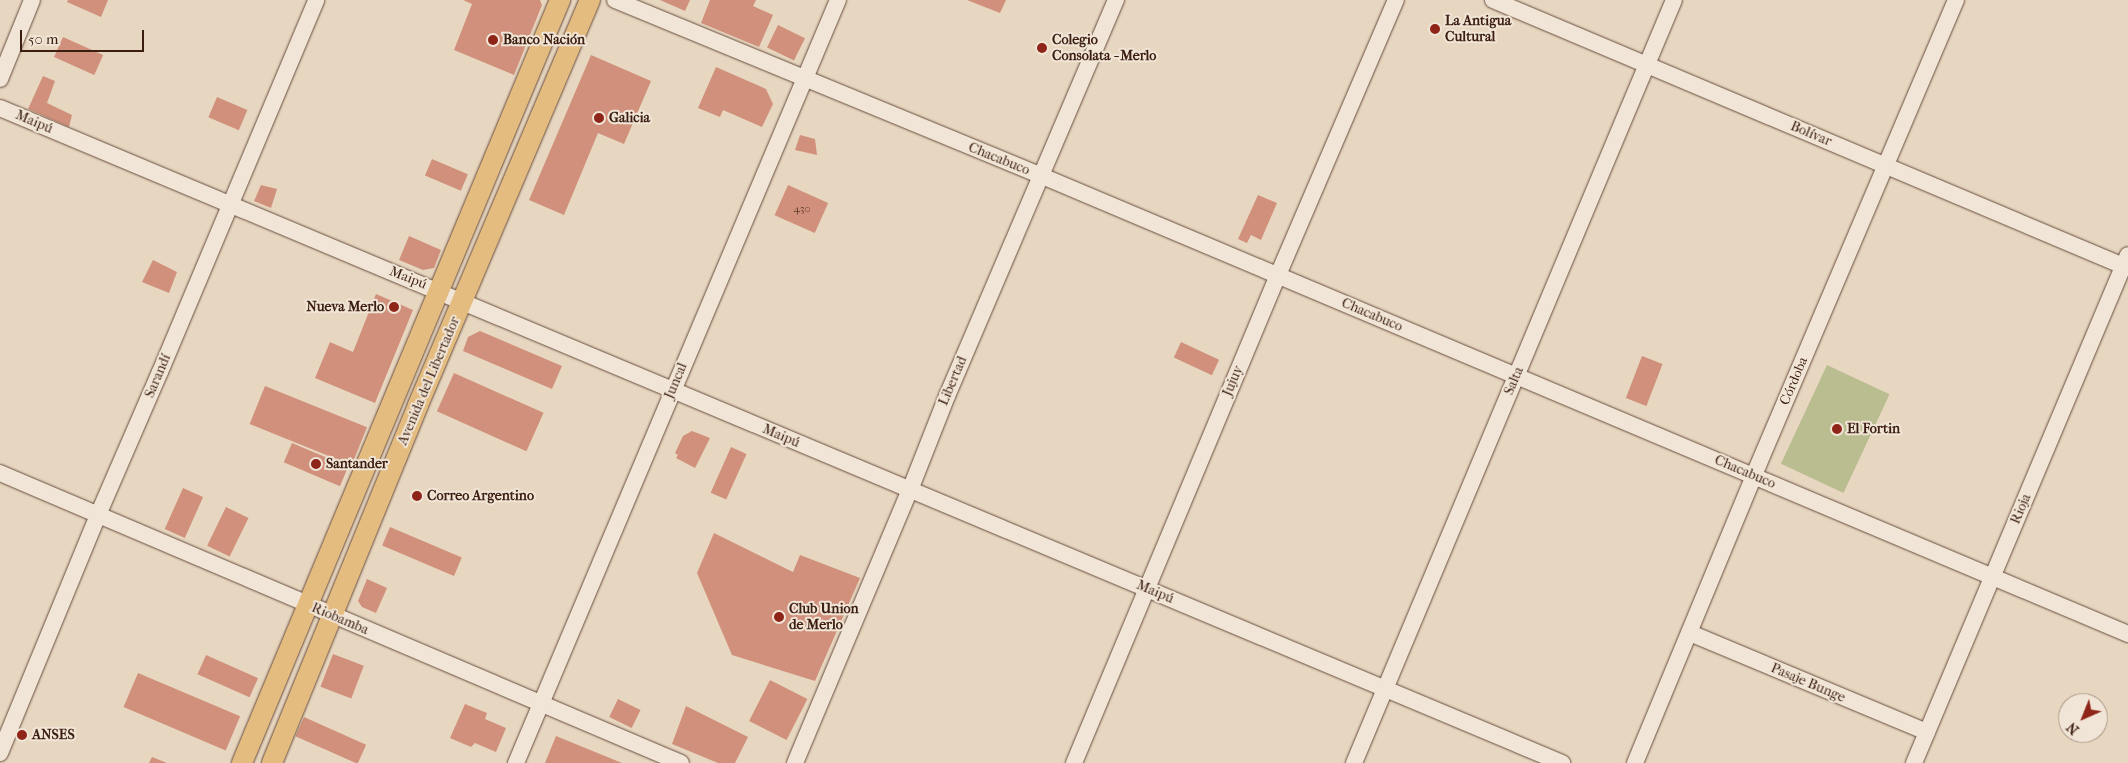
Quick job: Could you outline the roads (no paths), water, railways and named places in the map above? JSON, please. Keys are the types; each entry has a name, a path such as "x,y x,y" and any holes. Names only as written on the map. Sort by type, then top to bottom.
{"main road":[{"name":"Avenida del Libertador","path":"242,763 560,0"},
{"name":"Avenida del Libertador","path":"272,763 418,405 590,0"}],"street":[{"path":"0,78 32,0"},
{"name":"Sarandí","path":"0,753 98,515 316,0"},
{"name":"Chacabuco","path":"615,0 1042,176 2128,634"},
{"name":"Juncal","path":"516,763 672,390 806,80 838,0"},
{"name":"Libertad","path":"795,763 910,490 946,396 1116,0"},
{"name":"Jujuy","path":"1074,763 1278,275 1396,0"},
{"name":"Bolívar","path":"1493,0 1885,165 2126,263"},
{"name":"Salta","path":"1354,763 1674,0"},
{"name":"Córdoba","path":"1635,763 1754,475 1956,0"},
{"name":"Maipú","path":"0,108 1562,763"},
{"name":"Rioja","path":"1914,763 2126,263"},
{"name":"Riobamba","path":"0,473 681,763"},
{"name":"Pasaje Bunge","path":"1690,633 1927,732"}],"place":[{"name":"La Antigua Cultural","path":"1435,29"},
{"name":"Banco Nación","path":"493,40"},
{"name":"Colegio Consolata - Merlo","path":"1042,48"},
{"name":"Galicia","path":"599,118"},
{"name":"Nueva Merlo","path":"394,307"},
{"name":"El Fortin","path":"1837,429"},
{"name":"Santander","path":"316,464"},
{"name":"Correo Argentino","path":"417,496"},
{"name":"Club Union de Merlo","path":"779,617"},
{"name":"ANSES","path":"22,735"}]}
